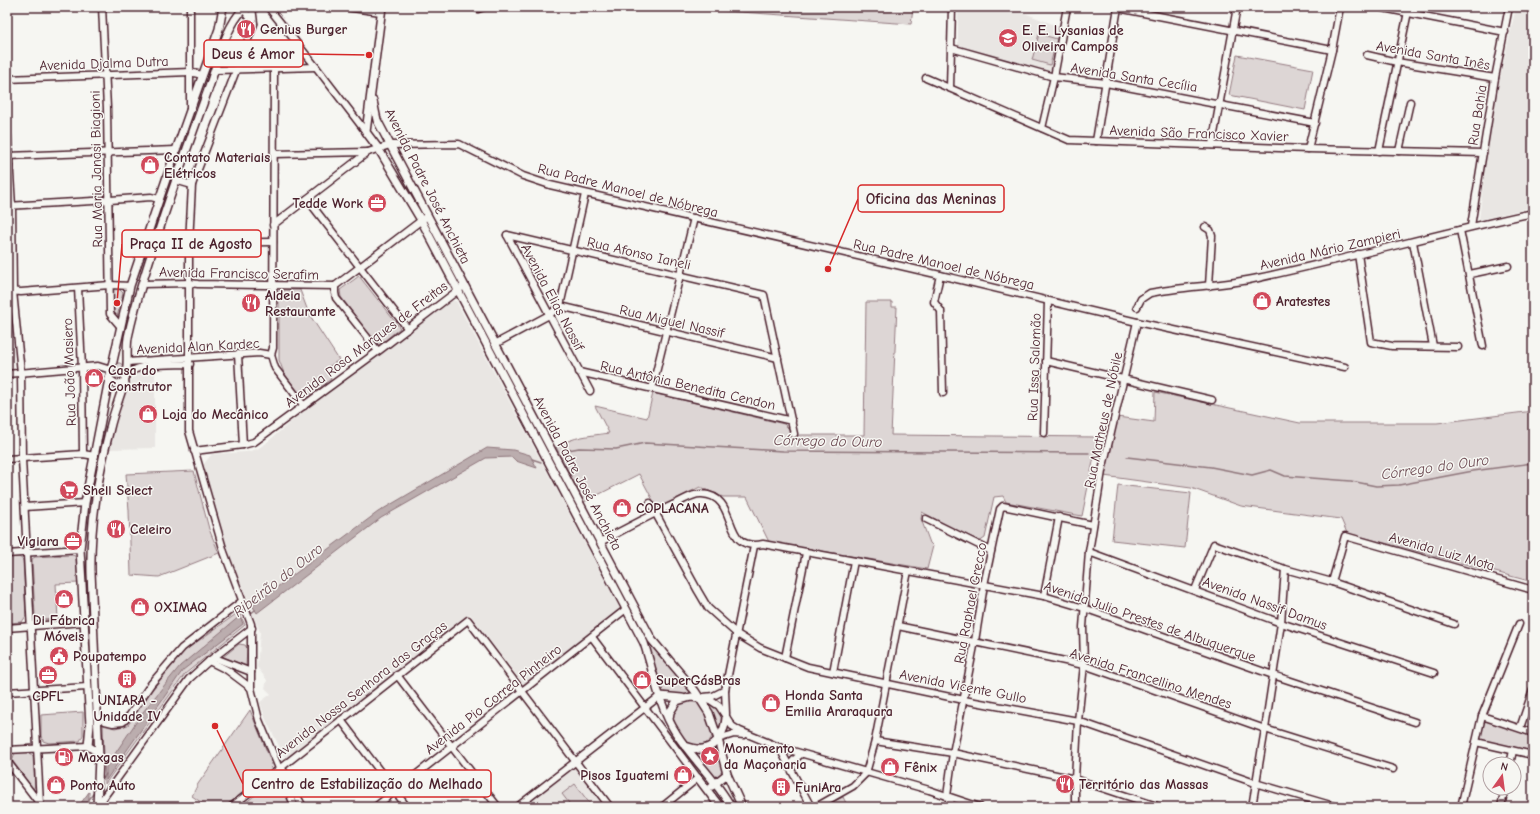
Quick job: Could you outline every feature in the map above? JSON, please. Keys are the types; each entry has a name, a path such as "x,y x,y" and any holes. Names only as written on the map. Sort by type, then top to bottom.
{"main road":[{"path":"99,757 96,751 88,746 90,725 80,549 85,503 109,379 130,286 218,29 223,7"},
{"path":"98,807 98,717 91,541 93,516 110,428 126,375 126,348 128,334 142,284 175,180 216,70 229,30 235,18 244,8"},
{"path":"371,95 381,10"},
{"path":"202,75 207,81 209,87"},
{"name":"Avenida Padre José Anchieta","path":"371,95 366,132 378,148 421,220 644,643 668,719 676,734 715,783 731,807"},
{"name":"Avenida Padre José Anchieta","path":"371,95 377,120 652,640 700,698 709,713 718,739 727,774 742,807"},
{"path":"113,362 122,360 127,362"},
{"path":"109,379 116,384 124,383"},
{"path":"660,696 700,698"},
{"path":"668,719 674,704 682,698"},
{"path":"685,746 702,749 706,748 718,739 723,731 726,718"},
{"path":"705,787 709,787 727,774"},
{"path":"698,778 720,807"}],"street":[{"name":"Rua Maria Janasi Biagioni","path":"102,7 110,200 110,314 121,327"},
{"path":"190,7 190,112"},
{"path":"252,7 254,24 192,185 189,242 190,431 194,451 224,552 251,626 251,688 259,720 295,807"},
{"path":"268,7 366,132"},
{"path":"345,7 381,10"},
{"path":"950,88 952,7"},
{"path":"1042,128 1054,77 1067,7"},
{"path":"1212,146 1218,104 1237,7"},
{"path":"1308,149 1332,50 1340,7"},
{"path":"1378,7 1408,10 1505,32"},
{"name":"Rua Bahia","path":"1471,226 1495,78 1509,7"},
{"path":"244,8 254,24"},
{"path":"1096,141 1118,8 1332,50"},
{"path":"1379,151 1408,10"},
{"name":"Avenida Santa Cecília","path":"951,48 1054,77 1106,83 1315,123"},
{"name":"Avenida Santa Inês","path":"1367,55 1397,62 1495,78"},
{"path":"216,70 316,67"},
{"path":"274,69 273,348 270,355 275,368 304,406"},
{"name":"Avenida Djalma Dutra","path":"7,79 190,72 202,75"},
{"name":"Avenida São Francisco Xavier","path":"926,78 1069,140 1212,146 1483,153"},
{"path":"1400,151 1410,102"},
{"path":"7,125 10,206 10,291 21,373 22,459 26,507 27,553 41,806"},
{"name":"Rua Padre Manoel de Nóbrega","path":"368,152 390,145 459,144 523,176 585,194 940,275 1137,322 1345,367"},
{"path":"8,156 176,150"},
{"path":"274,154 368,152"},
{"path":"273,225 368,152"},
{"path":"175,180 192,185"},
{"path":"496,344 549,315 560,306 585,194"},
{"path":"10,206 150,197 159,199"},
{"path":"307,199 408,329"},
{"name":"Avenida Mário Zampieri","path":"1137,307 1141,299 1150,294 1257,278 1412,242 1471,226 1533,213"},
{"path":"378,351 336,298 335,286 427,216"},
{"path":"652,389 694,218"},
{"path":"1205,227 1210,230 1212,236 1209,286"},
{"path":"1460,230 1470,274 1483,346"},
{"name":"Rua Afonso Ianeli","path":"507,235 573,249 764,295 778,358"},
{"name":"Avenida Elias Nassif","path":"507,235 590,391"},
{"path":"189,242 273,242"},
{"path":"1412,242 1433,346"},
{"path":"1358,254 1371,342 1392,346 1458,347"},
{"path":"1470,274 1508,266"},
{"path":"940,275 934,302 941,312 943,393"},
{"name":"Avenida Francisco Serafim","path":"142,284 190,283 335,286"},
{"name":"Avenida Rosa Marques de Freitas","path":"194,451 243,445 254,442 408,329 464,285"},
{"path":"10,291 21,292 130,286"},
{"name":"Rua João Masiero","path":"78,288 84,454"},
{"name":"Rua Issa Salomão","path":"1044,433 1048,301"},
{"name":"Rua Miguel Nassif","path":"560,306 778,358"},
{"name":"Rua Matheus de Nóbile","path":"1075,807 1078,721 1084,665 1084,608 1089,552 1102,471 1137,322"},
{"name":"Avenida Alan Kardec","path":"126,375 139,367 238,354 260,353 270,355"},
{"path":"238,354 243,445"},
{"path":"778,358 794,434"},
{"name":"Avenida Alan Kardec","path":"127,362 190,361"},
{"path":"1046,361 1212,400"},
{"path":"7,374 98,366 111,370"},
{"name":"Rua Antônia Benedita Cendon","path":"580,372 792,421"},
{"path":"7,460 84,454 95,456"},
{"path":"600,542 655,513 697,494 713,496 718,499 725,506 734,533 746,543 754,546 725,690 726,718"},
{"path":"26,507 85,503"},
{"name":"Avenida Vicente Gullo","path":"650,503 708,608 737,634 760,648 808,667 964,700 1078,721 1255,783 1337,807"},
{"name":"Rua Raphael Grecco","path":"947,796 953,754 975,642 984,585 1000,509 1003,506 1059,518"},
{"path":"1044,596 1059,518 1093,525"},
{"path":"926,519 992,551"},
{"name":"Avenida Luiz Mota","path":"1332,582 1345,536 1533,590"},
{"name":"Avenida Julio Prestes de Albuquerque","path":"754,546 763,544 1044,596 1084,608 1273,675 1415,722"},
{"path":"1195,590 1214,544 1285,569 1332,582 1454,624"},
{"path":"7,554 80,549"},
{"name":"Avenida Nassif Damus","path":"1089,552 1281,622 1434,673"},
{"path":"785,658 806,553"},
{"path":"832,672 854,561"},
{"path":"1252,807 1255,783 1266,729 1281,622 1285,569"},
{"path":"816,807 854,786 866,773 875,741 908,571"},
{"path":"98,717 113,724 123,722 130,715 151,684 182,648 242,601"},
{"name":"Avenida Pio Correa Pinheiro","path":"375,807 626,609"},
{"name":"Avenida Nossa Senhora das Graças","path":"231,807 279,766 341,720 468,620 522,692"},
{"path":"7,628 84,622"},
{"path":"1461,807 1482,716 1519,624"},
{"path":"98,807 189,679 234,643 251,626"},
{"name":"Avenida Francellino Mendes","path":"898,626 1084,665 1266,729 1393,769"},
{"path":"592,637 698,778 662,807"},
{"path":"234,643 248,643 252,646"},
{"path":"212,660 251,672"},
{"path":"212,660 228,670 251,688"},
{"path":"398,675 498,807"},
{"path":"7,692 87,687"},
{"path":"700,698 713,696 725,690"},
{"path":"1520,728 1533,690"},
{"path":"522,692 610,807"},
{"path":"517,807 660,696"},
{"path":"700,698 714,703 736,728 779,747 980,807"},
{"path":"1482,716 1533,733"},
{"path":"341,720 407,807"},
{"path":"718,739 734,734 754,737"},
{"path":"875,741 953,754 1075,779 1160,807"},
{"path":"1476,742 1533,755"},
{"path":"7,750 88,746"},
{"path":"779,747 811,807"},
{"path":"1512,756 1513,751"},
{"path":"789,766 801,754"},
{"path":"7,761 41,806"},
{"path":"279,766 303,807"},
{"path":"947,796 953,807"},
{"path":"1501,807 1503,796"}],"shaded area":[{"path":"616,7 662,7 662,10 636,9"},
{"path":"711,7 913,7 911,24 711,10"},
{"name":"E. E. Lysanias de Oliveira Campos","path":"958,7 1009,7 1060,27 1052,73 958,48"},
{"path":"1516,7 1533,7 1533,207 1479,220 1490,122"},
{"path":"1039,34 1057,39 1050,65 1032,60"},
{"path":"1237,55 1313,69 1305,110 1229,95"},
{"path":"359,276 400,328 378,346 341,297 340,290"},
{"path":"113,289 119,289 123,293 117,317 114,314"},
{"path":"300,290 309,314 339,360 325,369 331,379 308,397 300,394 284,373 279,360 279,291"},
{"path":"464,292 646,634 694,694 663,695 647,644 463,293"},
{"path":"451,301 456,301 619,607 618,611 527,684 523,684 470,614 288,757 284,756 266,720 260,702 271,694 265,688 267,680 257,667 260,632 230,556 202,466 212,454 246,452 257,449 265,444 300,414"},
{"path":"866,302 892,302 892,307 897,307 891,435 1098,437 1082,516 1006,502 1003,496 994,497 985,538 979,542 922,512 921,519 930,543 933,546 927,569 769,542 747,497 723,497 700,487 657,508 639,474 584,502 556,447 575,439 609,433 595,406 647,418 653,393 784,424 790,430 788,438 800,435 864,435"},
{"path":"117,363 120,363 125,367 123,377 118,380 113,377 114,366"},
{"path":"142,371 155,371 155,448 109,449 117,417 130,381 134,376"},
{"path":"1155,392 1300,423 1437,423 1533,411 1533,582 1347,533 1341,519 1241,506 1191,488 1104,476 1117,417 1154,422"},
{"path":"487,448 513,450 530,455 537,468 516,461 512,457 486,458 381,518 257,613 252,605 378,512"},
{"path":"194,471 209,529 219,553 159,577 131,575 129,510 126,474"},
{"path":"1118,485 1191,493 1185,548 1112,540"},
{"path":"72,555 76,558 78,583 56,584 58,619 37,619 35,615 32,559 35,557"},
{"path":"7,557 19,557 23,560 26,616 22,622 7,623"},
{"path":"239,612 245,625 185,674 105,784 103,725 115,728 128,725 152,690 184,651"},
{"path":"240,616 243,624 183,670 106,780 106,767 143,712 171,677 180,666"},
{"path":"239,644 245,645 247,648 246,666 223,657"},
{"path":"691,700 697,702 703,709 712,733 711,739 708,742 700,745 691,744 682,737 673,717 673,714 680,703"},
{"path":"707,703 712,704 720,713 721,722 719,731"},
{"path":"250,710 272,764 271,771 226,807 208,807 192,796 198,784"},
{"path":"83,712 83,735 80,741 49,743 43,741 41,736 41,715"},
{"path":"1489,721 1533,737 1533,751 1481,740 1479,738 1482,723"},
{"path":"717,745 724,773 716,779 696,754 708,752"},
{"path":"28,752 33,756 35,786 33,789 12,760 15,753"},
{"path":"575,768 604,807 523,807"},
{"path":"276,779 278,780 291,807 240,807"},
{"path":"575,784 590,804 586,807 572,807 562,794"},
{"path":"89,792 89,807 78,807"},
{"path":"843,797 848,807 822,807"}],"waterway":[{"name":"Córrego do Ouro","path":"568,450 579,448 616,449 645,443 783,451 1089,453"},
{"name":"Córrego do Ouro","path":"1127,457 1211,467 1252,475 1271,470 1285,476 1351,481 1376,486 1399,485 1473,471 1533,463"},
{"name":"Ribeirão do Ouro","path":"532,459 541,462"},
{"name":"Ribeirão do Ouro","path":"249,615 255,610"},
{"name":"Ribeirão do Ouro","path":"101,782 106,774"},
{"name":"Ribeirão do Ouro","path":"88,801 95,791"}],"place":[{"name":"Genius Burger","path":"246,29"},
{"name":"E. E. Lysanias de Oliveira Campos","path":"1008,38"},
{"name":"Deus é Amor","path":"369,55"},
{"name":"Contato Materiais Elétricos","path":"150,165"},
{"name":"Tedde Work","path":"377,203"},
{"name":"Oficina das Meninas","path":"828,269"},
{"name":"Aratestes","path":"1262,301"},
{"name":"Praça II de Agosto","path":"117,303"},
{"name":"Aldeia Restaurante","path":"251,303"},
{"name":"Casa do Construtor","path":"94,378"},
{"name":"Loja do Mecânico","path":"148,414"},
{"name":"Shell Select","path":"69,490"},
{"name":"COPLACANA","path":"622,508"},
{"name":"Celeiro","path":"116,529"},
{"name":"Vigiara","path":"73,541"},
{"name":"Di Fábrica Móveis","path":"64,599"},
{"name":"OXIMAQ","path":"140,607"},
{"name":"Poupatempo","path":"59,656"},
{"name":"CPFL","path":"48,675"},
{"name":"UNIARA - Unidade IV","path":"127,679"},
{"name":"SuperGásBras","path":"642,680"},
{"name":"Honda Santa Emilia Araraquara","path":"771,703"},
{"name":"Centro de Estabilização do Melhado","path":"215,726"},
{"name":"Monumento da Maçonaria","path":"710,756"},
{"name":"Maxgas","path":"64,757"},
{"name":"Fênix","path":"890,767"},
{"name":"Pisos Iguatemi","path":"683,775"},
{"name":"Território das Massas","path":"1065,784"},
{"name":"Ponto Auto","path":"56,785"},
{"name":"FuniAra","path":"781,787"}]}
